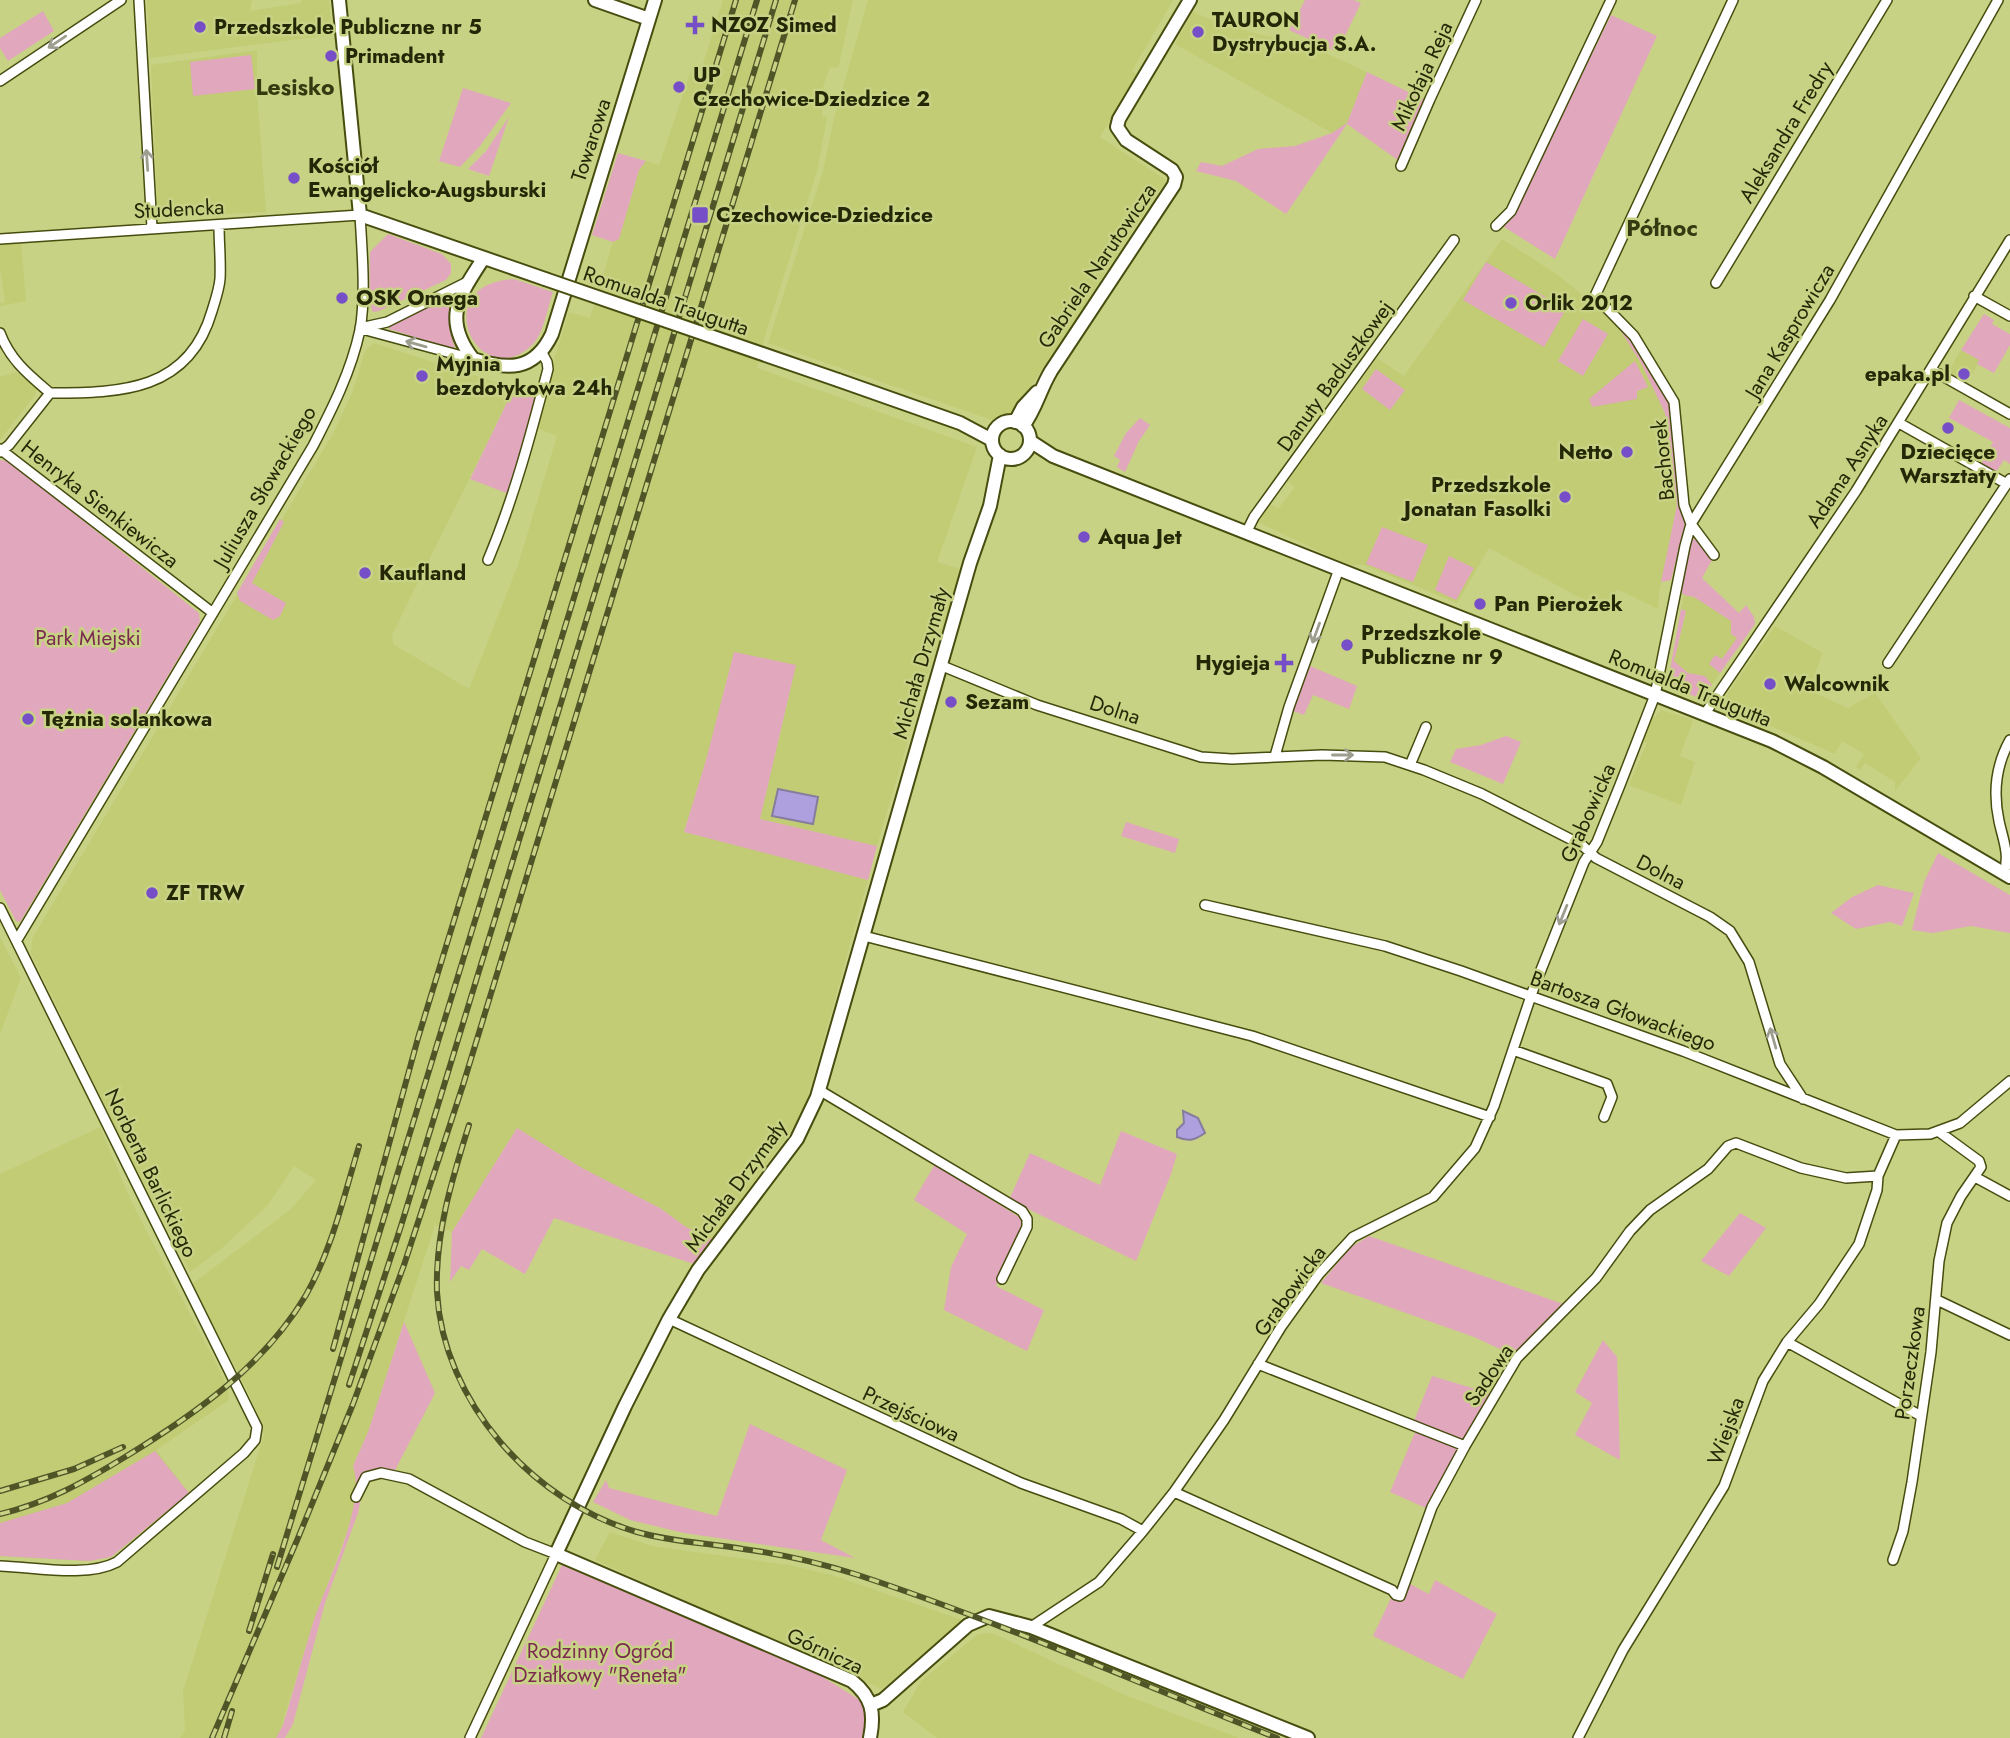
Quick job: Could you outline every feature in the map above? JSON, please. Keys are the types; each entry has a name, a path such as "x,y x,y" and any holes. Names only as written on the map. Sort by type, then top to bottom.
{"street":[{"name":"Juliusza Słowackiego","path":"17,940 313,446 336,402 360,328 363,264 340,0"},
{"path":"595,0 649,19"},
{"name":"Towarowa","path":"541,351 554,327 655,0"},
{"name":"Gabriela Narutowicza","path":"1019,424 1032,413 1040,389 1174,185 1176,177 1172,170 1126,140 1117,127 1119,119 1190,0"},
{"name":"Mikołaja Reja","path":"1401,166 1476,0"},
{"path":"1496,226 1511,211 1611,0"},
{"name":"Bachorek","path":"1714,555 1691,524 1684,505 1674,402 1633,336 1595,296 1733,0"},
{"name":"Aleksandra Fredry","path":"1716,283 1887,0"},
{"name":"Jana Kasprowicza","path":"1655,695 1691,524 1830,300 1998,0"},
{"path":"0,81 117,1"},
{"path":"138,1 152,228"},
{"name":"Studencka","path":"0,239 360,215"},
{"name":"Romualda Traugutta","path":"360,215 994,434"},
{"path":"0,333 6,348 18,365 50,393 132,388 163,378 185,361 203,336 220,279 219,225"},
{"name":"Danuty Baduszkowej","path":"1246,533 1262,506 1454,240"},
{"name":"Adama Asnyka","path":"1704,715 1824,540 1932,370 2010,240"},
{"path":"472,359 456,332 455,316 458,299 483,259"},
{"path":"360,328 387,322 469,281"},
{"path":"1974,296 2010,316"},
{"path":"360,328 496,367 509,367 530,361 541,351 548,369 530,442 488,559"},
{"path":"1932,370 2010,414"},
{"path":"1,450 50,393"},
{"path":"1005,422 1019,424 1027,447 1005,457 996,451 994,434 1005,422"},
{"path":"1888,663 2008,481 1899,423"},
{"name":"Romualda Traugutta","path":"1027,447 1772,741 1823,767 2007,876"},
{"name":"Henryka Sienkiewicza","path":"1,450 213,613"},
{"name":"Michała Drzymały","path":"470,1738 619,1419 669,1320 698,1270 797,1139 819,1090 940,665 1005,457"},
{"path":"1275,756 1289,707 1339,569"},
{"name":"Dolna","path":"940,665 1037,705 1201,757 1232,760 1275,756 1385,757 1482,794 1582,845 1596,858 1710,917 1730,931 1749,962 1780,1064 1802,1099"},
{"name":"Grabowicka","path":"1031,1627 1099,1582 1143,1531 1224,1420 1319,1274 1353,1237 1433,1197 1475,1148 1490,1117 1532,996 1655,695"},
{"path":"1410,765 1426,727"},
{"path":"2007,876 2010,853 1999,820 1995,788 2001,755 2010,740"},
{"name":"Bartosza Głowackiego","path":"1205,905 1385,946 1683,1051 1896,1135 1930,1134 1960,1123 2010,1081"},
{"name":"Norberta Barlickiego","path":"0,908 256,1422 257,1435 244,1453 138,1545 112,1564 89,1570 0,1566"},
{"path":"864,936 1252,1036 1490,1117"},
{"path":"1513,1050 1607,1084 1612,1097 1604,1117"},
{"path":"819,1090 1022,1211 1027,1219 1027,1227 1003,1279"},
{"path":"1938,1131 1979,1161 1981,1167 1975,1177 2010,1196"},
{"name":"Wiejska","path":"1578,1738 1623,1650 1724,1486 1763,1381 1787,1342 1819,1304 1859,1244 1877,1190 1878,1176 1896,1135"},
{"name":"Sadowa","path":"1174,1492 1392,1590 1395,1595 1400,1596 1432,1507 1517,1358 1596,1278 1643,1217 1708,1169 1728,1146 1736,1143 1746,1145 1774,1160 1801,1168 1846,1178 1878,1176"},
{"name":"Porzeczkowa","path":"1893,1560 1903,1531 1937,1300 1939,1261 1947,1223 1975,1177"},
{"path":"1937,1300 2010,1335"},
{"name":"Przejściowa","path":"669,1320 1021,1483 1121,1519 1143,1531"},
{"path":"1787,1342 1920,1416"},
{"path":"1258,1364 1465,1446"},
{"name":"Górnicza","path":"356,1497 366,1477 381,1474 409,1479 479,1518 556,1554 852,1681 862,1689 871,1705 883,1700 968,1625 989,1616 1031,1627 1308,1738"},
{"path":"870,1738 873,1716 871,1705"}],"shaded area":[{"name":"Przedszkole Publiczne nr 5","path":"147,0 252,0 250,11 301,3 302,0 329,0 332,35 150,58"},
{"path":"723,0 853,0 839,65 837,68 830,67 816,108 823,110 822,116 827,117 818,168 757,368 977,447 937,562 961,569 877,846 760,819 791,687 734,653 684,831 868,880 803,1114 712,1239 686,1227 660,1208 582,1168 517,1128 452,1232 435,1225 368,1432 353,1465 357,1477 353,1515 312,1626 279,1734 276,1738 180,1738 185,1730 183,1691 264,1435 261,1421 245,1386 192,1284 290,1210 316,1180 294,1166 268,1205 222,1248 190,1272 130,1157 31,953 32,939 334,432 352,393 365,351 374,343 514,388 392,635 393,644 469,689 518,565 557,436 539,429 537,414 569,312 590,318 613,242 619,239 639,170 646,161 659,165 693,65 702,67"},
{"path":"868,0 1173,0 1132,71 1137,74 1100,137 1166,180 1012,415 998,422 768,343 823,171 834,118"},
{"path":"1193,12 1222,24 1259,34 1284,40 1293,38 1367,72 1347,124 1332,133 1175,44"},
{"path":"257,50 257,92 266,212 158,217 151,65"},
{"path":"1502,239 1558,275 1615,322 1641,363 1665,413 1677,505 1658,609 1617,589 1606,612 1489,548 1457,603 1364,565 1352,565 1335,559 1258,522 1270,504 1278,509 1295,487 1288,481 1377,358 1404,376"},
{"path":"21,241 26,301 0,306 0,303 5,302 0,268 0,243"},
{"path":"1961,350 1980,360 1967,383 1948,372"},
{"path":"16,372 37,388 35,395 0,440 0,377"},
{"path":"1684,595 1694,597 1731,621 1737,638 1722,660 1718,672 1720,673 1712,685 1705,676 1688,673 1674,661 1686,612 1681,609"},
{"path":"1775,626 1823,653 1808,690 1848,708 1875,693 1921,758 1895,791 1895,782 1865,763 1860,770 1856,767 1864,754 1842,741 1835,754 1727,707 1725,701 1728,693"},
{"path":"1661,710 1693,720 1680,756 1695,762 1681,805 1629,785 1647,743 1642,741 1652,716 1655,717"},
{"path":"778,789 818,797 813,824 772,816"},
{"path":"0,937 21,978 0,1034"},
{"path":"1183,1111 1198,1118 1205,1133 1192,1140 1177,1137 1177,1130 1184,1123"},
{"path":"100,1127 132,1203 219,1369 228,1389 229,1400 156,1450 189,1493 111,1557 89,1561 0,1556 0,1174"},
{"path":"610,1532 652,1546 789,1565 832,1575 962,1620 882,1689 595,1560"},
{"path":"992,1633 1125,1695 1239,1738 937,1738 903,1712 921,1681 978,1634"}],"green space":[{"path":"1305,0 1354,0 1361,3 1337,52 1289,30"},
{"path":"43,11 54,31 8,61 0,48 0,38"},
{"path":"1611,15 1657,36 1555,259 1501,225 1514,214"},
{"path":"251,55 255,89 193,96 190,62"},
{"path":"1367,72 1425,100 1399,161 1347,124 1286,214 1236,181 1196,171 1201,162 1222,166 1258,149 1295,146 1332,133 1347,123"},
{"path":"463,88 511,103 480,146 460,167 439,161"},
{"path":"509,117 489,176 468,169 486,151"},
{"path":"618,153 646,161 639,170 619,239 613,242 592,235"},
{"path":"388,234 442,254 451,264 451,273 446,280 373,312 370,252"},
{"name":"Orlik 2012","path":"1486,262 1566,309 1544,347 1463,300"},
{"path":"514,279 553,292 542,329 535,342 510,357 493,356 478,347 469,332 466,315 472,298 487,285"},
{"path":"452,296 449,323 456,350 389,329 389,325"},
{"path":"1984,314 1994,320 1992,324 2010,334 2010,345 1994,373 1977,364 1979,360 1961,350"},
{"path":"1583,319 1608,334 1583,376 1558,361"},
{"path":"1615,322 1666,394 1674,429 1686,520 1671,580 1661,582 1677,505 1665,413 1641,363"},
{"path":"1635,361 1648,387 1637,391 1637,399 1592,407 1589,399"},
{"path":"1376,369 1405,390 1390,410 1362,389"},
{"path":"514,388 538,395 509,494 470,479"},
{"path":"1959,400 2010,428 2010,464 2004,460 1996,472 1981,464 1993,442 1949,418"},
{"path":"1140,418 1150,425 1139,441 1125,472 1117,467 1120,460 1114,456 1126,433"},
{"name":"Park Miejski","path":"0,460 8,461 199,613 200,622 20,922 16,921 0,890"},
{"path":"280,519 284,522 252,583 286,603 280,616 273,620 240,601 237,593"},
{"path":"1382,527 1428,545 1413,582 1366,564"},
{"path":"1690,538 1698,540 1712,560 1702,578 1739,613 1746,605 1754,617 1755,624 1720,673 1709,664 1715,655 1722,659 1737,638 1731,634 1731,621 1681,591"},
{"path":"1449,556 1474,568 1456,600 1435,590"},
{"path":"1681,609 1686,611 1674,661 1688,673 1705,676 1712,685 1702,699 1672,688 1668,681"},
{"path":"734,652 796,665 760,819 877,846 868,880 684,832"},
{"path":"1310,666 1357,686 1349,709 1313,695 1304,715 1293,711"},
{"path":"1506,736 1521,742 1503,784 1450,762 1456,749 1481,745"},
{"path":"1126,822 1179,839 1175,853 1121,836"},
{"path":"1938,853 2010,895 2010,933 1971,926 1933,933 1912,930 1924,882"},
{"path":"1878,885 1914,893 1902,926 1890,922 1856,929 1831,913 1852,897"},
{"path":"517,1128 582,1168 660,1208 686,1227 712,1239 694,1264 554,1218 525,1274 482,1249 469,1270 461,1266 450,1282 452,1232"},
{"path":"1121,1131 1177,1154 1136,1261 1009,1200 1030,1153 1100,1185"},
{"path":"935,1164 1022,1219 1023,1228 996,1286 1044,1310 1027,1351 944,1310 951,1267 967,1234 914,1200"},
{"path":"1740,1213 1766,1228 1729,1276 1701,1261"},
{"path":"1369,1236 1566,1305 1515,1356 1474,1337 1321,1283 1351,1247"},
{"path":"404,1322 435,1393 391,1478 369,1481 361,1498 325,1603 293,1724 285,1738 276,1738 283,1725 312,1626 343,1546 354,1502 356,1483 353,1466 368,1432"},
{"path":"1603,1340 1617,1357 1620,1460 1575,1435 1592,1403 1575,1392"},
{"path":"1432,1376 1492,1394 1467,1436 1461,1440 1414,1421"},
{"path":"750,1424 847,1470 821,1540 855,1558 684,1533 630,1520 593,1502 606,1480 609,1488 717,1516"},
{"path":"1416,1430 1457,1447 1457,1452 1428,1509 1390,1492"},
{"path":"155,1451 189,1493 111,1557 89,1561 0,1556 0,1523 67,1503"},
{"name":"Rodzinny Ogród Działkowy \"Reneta\"","path":"562,1565 818,1674 871,1707 864,1738 481,1738"},
{"path":"1435,1580 1497,1614 1463,1679 1373,1636 1392,1596 1403,1602 1410,1584 1429,1594"}],"railway":[{"path":"333,1349 418,1038 736,0"},
{"path":"277,1567 757,0"},
{"path":"349,1385 401,1226 776,0"},
{"path":"212,1738 353,1404 404,1265 463,1085 795,0"},
{"path":"469,1125 451,1186 439,1249 437,1292 443,1333 456,1372 475,1408 500,1442 530,1472 563,1497 599,1518 637,1532 786,1556 858,1575 1016,1633 1277,1738"},
{"path":"0,1514 49,1498 151,1441 226,1387 270,1344 289,1321 315,1277 337,1222 359,1146"},
{"path":"0,1491 74,1469 123,1447"},
{"path":"249,1631 273,1554"},
{"path":"224,1738 232,1711"}],"place":[{"name":"NZOZ Simed","path":"695,25"},
{"name":"Przedszkole Publiczne nr 5","path":"200,27"},
{"name":"TAURON Dystrybucja S.A.","path":"1198,32"},
{"name":"Primadent","path":"331,56"},
{"name":"UP Czechowice-Dziedzice 2","path":"679,87"},
{"name":"Kościół Ewangelicko-Augsburski","path":"294,178"},
{"name":"Czechowice-Dziedzice","path":"700,215"},
{"name":"OSK Omega","path":"342,298"},
{"name":"Orlik 2012","path":"1511,303"},
{"name":"epaka.pl","path":"1964,374"},
{"name":"Myjnia bezdotykowa 24h","path":"422,376"},
{"name":"Dziecięce Warsztaty","path":"1948,428"},
{"name":"Netto","path":"1627,452"},
{"name":"Przedszkole Jonatan Fasolki","path":"1565,497"},
{"name":"Aqua Jet","path":"1084,537"},
{"name":"Kaufland","path":"365,573"},
{"name":"Pan Pierożek","path":"1480,604"},
{"name":"Przedszkole Publiczne nr 9","path":"1347,645"},
{"name":"Hygieja","path":"1284,663"},
{"name":"Walcownik","path":"1770,684"},
{"name":"Sezam","path":"951,702"},
{"name":"Tężnia solankowa","path":"28,719"},
{"name":"ZF TRW","path":"152,893"}],"district":[{"name":"Lesisko","path":"295,87"},
{"name":"Północ","path":"1662,228"}]}
